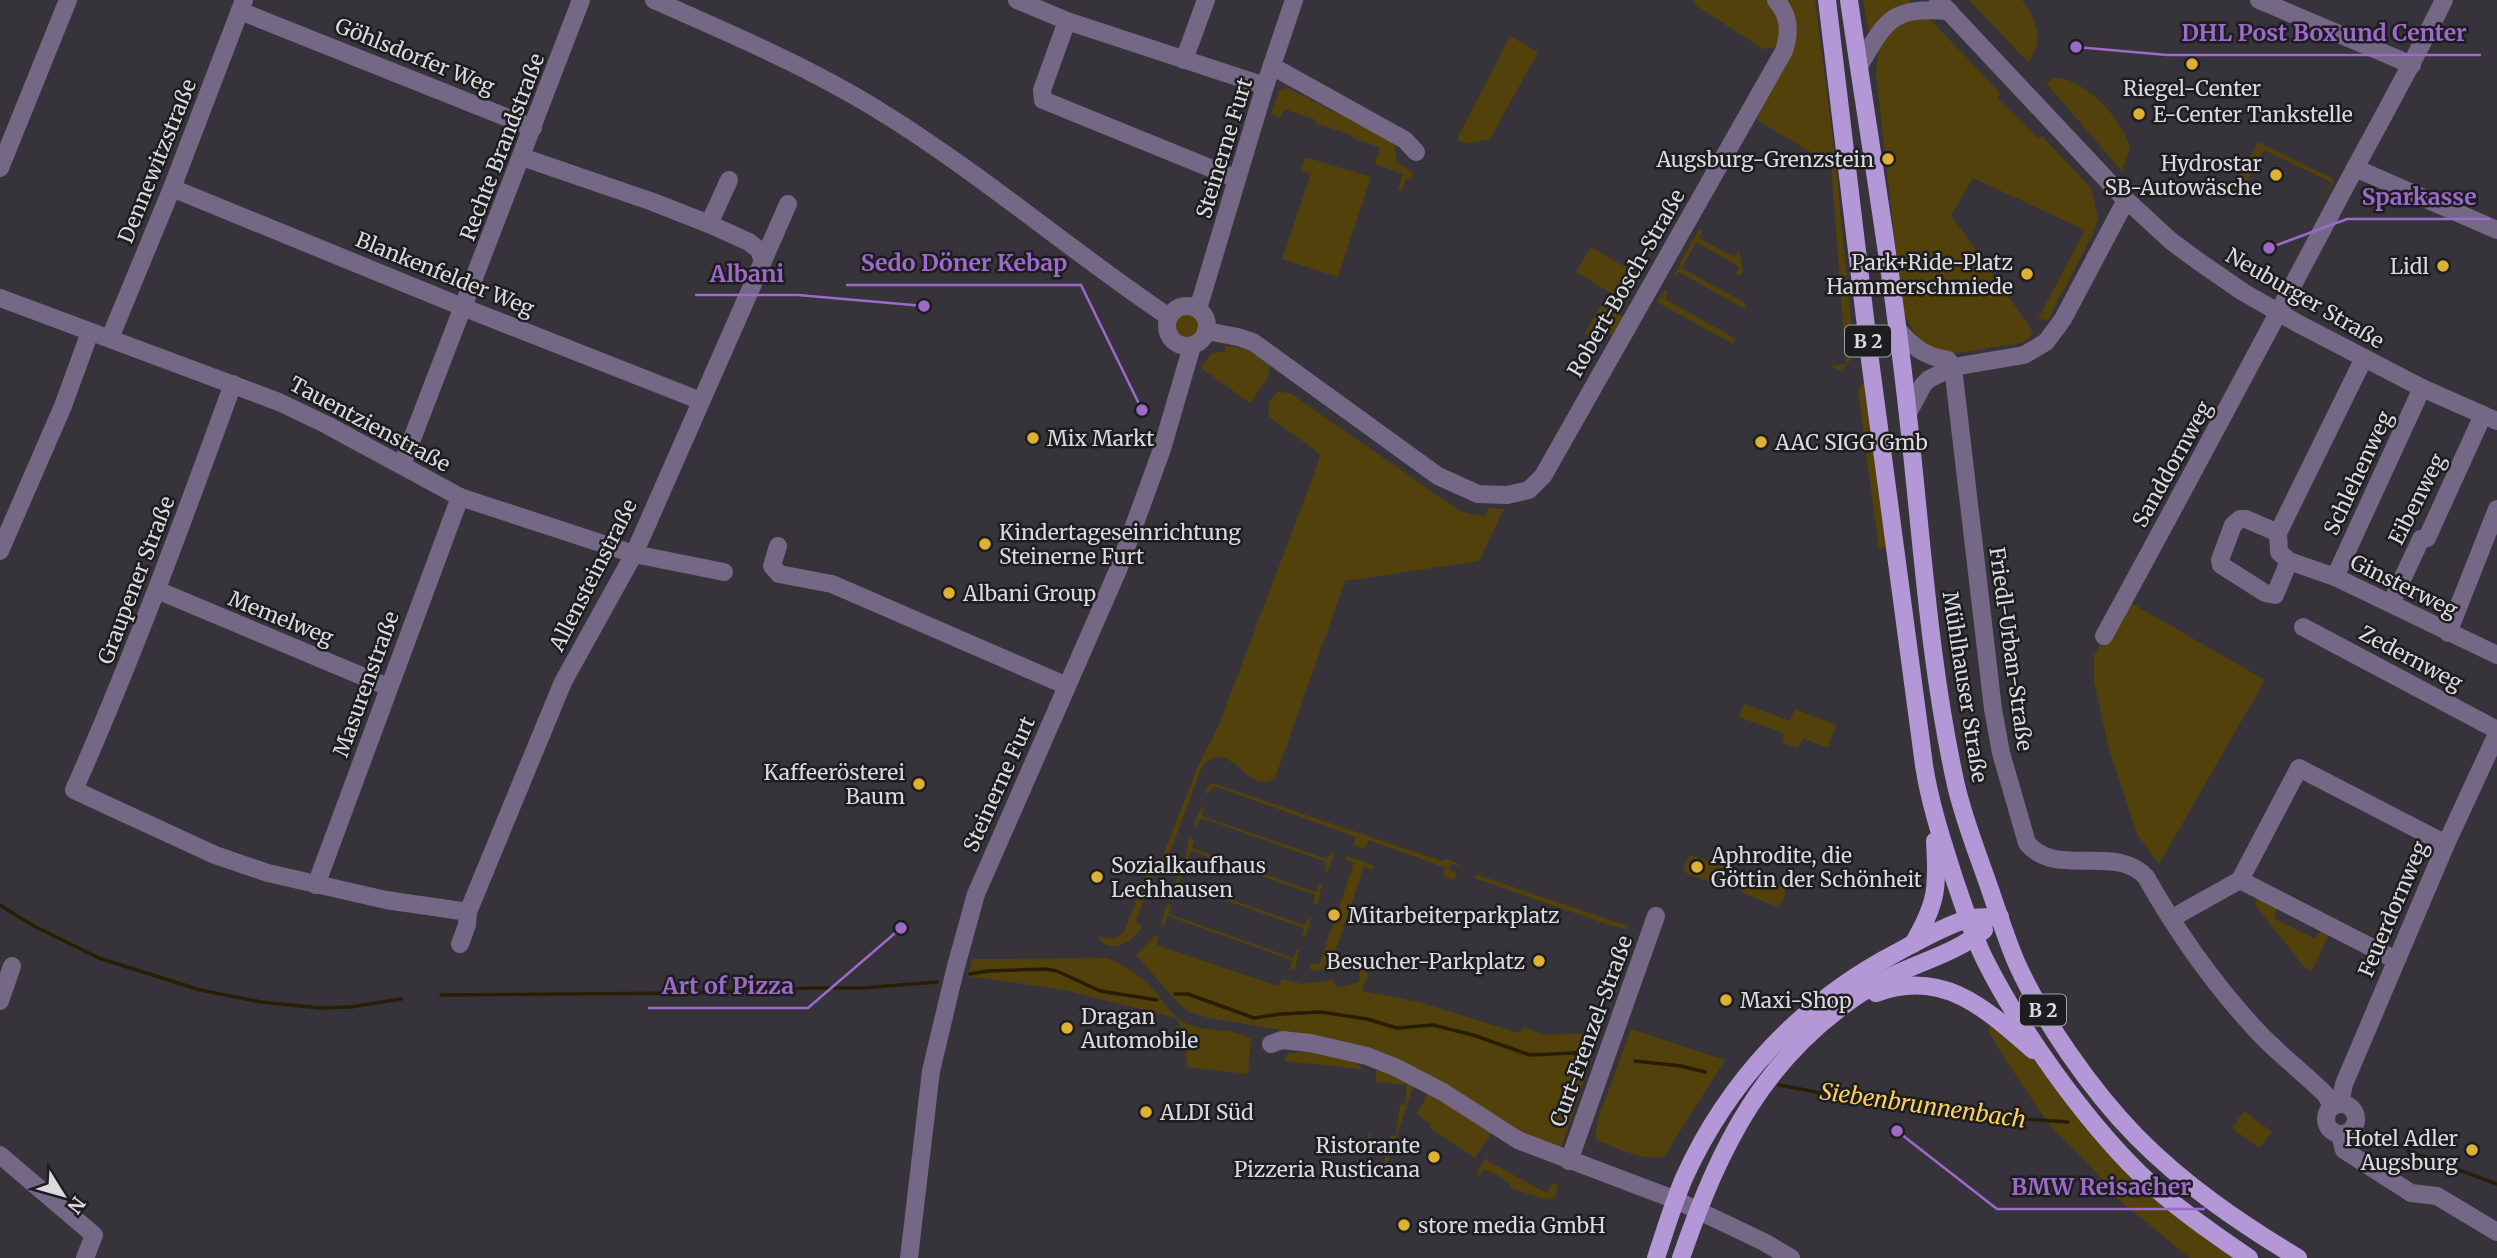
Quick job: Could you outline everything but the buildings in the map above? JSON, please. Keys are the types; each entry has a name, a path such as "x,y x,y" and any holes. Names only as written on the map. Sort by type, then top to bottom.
{"main road":[{"name":"B 2","path":"1827,0 1924,765 1934,816 1968,919 1986,963 2014,1009 2053,1068 2106,1137 2140,1174 2197,1222 2249,1258"},
{"name":"Mühlhauser Straße","path":"1849,0 1897,329 1934,654 1946,734 1956,787 2000,917 2017,963 2040,1005 2072,1055 2117,1114 2152,1151 2206,1197 2298,1258"},
{"path":"1913,944 1930,914 1935,897 1937,865 1934,816"},
{"path":"1656,1258 1676,1200 1698,1149 1721,1109 1743,1079 1781,1036 1852,978 1913,944 1968,919 2000,917"},
{"path":"1681,1258 1726,1145 1758,1093 1805,1036 1843,1005 1895,974 1975,938 2000,917"},
{"path":"1843,1005 1891,987 1904,985 1948,990 1980,1006 2053,1068"}],"street":[{"path":"0,168 68,0"},
{"name":"Rechte Brandstraße","path":"402,466 465,308 581,0"},
{"path":"654,0 747,41 885,114 964,166 1169,317"},
{"path":"1017,0 1067,21 1265,86"},
{"path":"1184,61 1206,0"},
{"name":"Steinerne Furt","path":"1198,309 1265,86 1294,0"},
{"name":"Robert-Bosch-Straße","path":"1206,331 1253,342 1438,475 1478,494 1507,495 1529,490 1544,476 1778,62 1788,37 1788,25 1784,9 1776,0"},
{"path":"2259,0 2412,65"},
{"name":"Sanddornweg","path":"2104,636 2280,313 2444,0"},
{"name":"Göhlsdorfer Weg","path":"242,5 533,128"},
{"name":"Dennewitzstraße","path":"110,338 172,188 242,5"},
{"path":"1858,66 1876,37 1893,19 1918,9 1944,6"},
{"name":"Neuburger Straße","path":"1944,6 2126,200 2171,241 2208,268 2280,313 2422,388 2490,418"},
{"path":"1067,21 1042,90 1043,100 1237,178"},
{"path":"1272,66 1405,140 1416,152"},
{"path":"522,157 709,224 749,242 759,250 763,261"},
{"path":"2356,169 2497,230"},
{"path":"709,224 729,180"},
{"name":"Blankenfelder Weg","path":"172,188 701,401"},
{"path":"1908,413 1929,379 1952,368 2012,358 2046,342 2063,319 2126,200"},
{"name":"Allensteinstraße","path":"460,944 467,925 468,912 562,682 634,555 788,204"},
{"name":"Tauentzienstraße","path":"0,298 233,384 303,413 460,497 634,555 724,572"},
{"path":"1192,346 1182,345 1170,337 1167,324 1174,311 1183,307 1198,309 1207,321 1206,331"},
{"path":"1897,329 1916,349 1924,354 1948,360 1952,368"},
{"name":"Steinerne Furt","path":"909,1258 931,1071 954,970 976,894 1114,581 1140,515 1192,346 1201,341 1206,331"},
{"path":"0,551 63,406 90,332"},
{"path":"2278,533 2240,519 2233,525 2220,560 2221,565 2265,593 2275,595 2289,561 2279,552 2278,533 2364,358"},
{"name":"Friedl-Urban-Straße","path":"1952,368 1993,709 2001,753 2026,843 2034,852 2050,859 2120,863 2138,868 2222,989 2264,1038 2336,1106"},
{"name":"Graupener Straße","path":"233,384 121,683 74,790 215,855 268,873 316,885"},
{"name":"Schlehenweg","path":"2335,577 2422,388"},
{"name":"Eibenweg","path":"2390,603 2421,539 2427,538 2490,418"},
{"name":"Masurenstraße","path":"316,885 460,497"},
{"path":"2448,633 2497,509"},
{"path":"778,546 772,566 779,574 832,584 1067,686"},
{"name":"Ginsterweg","path":"2289,561 2335,577 2497,655"},
{"name":"Memelweg","path":"157,590 388,687"},
{"name":"Zedernweg","path":"2303,627 2497,732"},
{"name":"Feuerdornweg","path":"2336,1106 2396,960 2497,732"},
{"path":"2181,913 2240,880 2299,768 2446,844"},
{"path":"2240,880 2396,960"},
{"path":"316,885 386,900 468,912"},
{"name":"Curt-Frenzel-Straße","path":"1569,1161 1657,916"},
{"path":"0,1001 12,966"},
{"name":"Curt-Frenzel-Straße","path":"1271,1044 1282,1040 1310,1042 1367,1056 1426,1083 1518,1140 1676,1200 1764,1242 1791,1258"},
{"path":"2336,1106 2327,1113 2326,1122 2329,1129 2340,1134 2344,1150 2411,1193 2437,1196 2497,1232"},
{"path":"0,1155 94,1235 86,1258"}],"shaded area":[{"path":"1693,0 1815,0 1835,156 1853,343 1852,358 1841,371 1830,366 1846,364 1831,164 1757,120 1776,47 1763,49 1695,5"},
{"path":"1863,0 1909,0 1911,4 1872,32 1868,28"},
{"path":"1969,0 2022,0 2032,15 2038,38 2028,62"},
{"path":"1916,16 1929,18 2001,94 1997,98 2039,139 2042,136 2091,188 2098,217 2094,232 2048,320 2038,319 2085,230 1973,178 1951,215 2032,330 2031,337 2022,343 1950,354 1940,353 1918,338 1902,306 1876,74 1878,51 1895,24"},
{"path":"1510,36 1538,52 1490,139 1467,144 1457,139"},
{"path":"2055,78 2078,85 2112,114 2127,138 2130,149 2122,171 2046,83"},
{"path":"1284,88 1393,142 1396,161 1413,173 1412,180 1406,179 1402,191 1398,189 1403,174 1375,164 1380,147 1351,138 1351,135 1284,109 1280,118 1271,114 1279,91"},
{"path":"2258,142 2334,179 2316,213 2331,182 2264,150 2238,198 2230,194"},
{"path":"1305,157 1371,177 1338,277 1282,259 1311,174 1301,170"},
{"path":"1699,229 1703,230 1699,238 1734,257 1739,250 1743,272 1738,276 1736,273 1740,267 1696,242 1682,268 1745,303 1745,309 1679,272 1677,276 1674,275"},
{"path":"1591,247 1639,275 1624,301 1576,272"},
{"path":"1664,291 1668,291 1665,299 1736,339 1733,344 1657,302"},
{"path":"1601,305 1623,317 1613,335 1605,330 1599,341 1585,333"},
{"path":"1187,310 1198,315 1203,326 1198,337 1187,342 1176,337 1171,326 1176,315"},
{"path":"1225,345 1248,350 1270,364 1268,377 1250,403 1201,368 1211,354 1225,351"},
{"path":"1866,382 1888,542 1886,547 1879,550 1858,391 1862,383"},
{"path":"1278,392 1290,393 1460,511 1485,517 1488,508 1504,509 1479,561 1345,581 1275,778 1265,782 1255,780 1230,760 1221,757 1211,759 1201,769 1162,874 1155,872 1136,921 1142,927 1122,945 1109,946 1098,937 1113,939 1124,932 1151,863 1159,865 1199,764 1218,727 1317,466 1320,454 1268,416 1270,401"},
{"path":"2124,599 2265,680 2159,864 2137,834 2109,749 2094,681 2094,656"},
{"path":"1744,704 1790,721 1795,709 1836,725 1828,748 1803,738 1798,748 1783,743 1784,736 1781,732 1739,719"},
{"path":"1212,783 1442,861 1447,859 1459,864 1451,863 1449,870 1457,873 1454,880 1443,875 1445,868 1369,840 1364,849 1354,845 1356,837 1214,786 1206,795 1207,787"},
{"path":"1202,806 1202,816 1327,859 1332,851 1334,854 1328,871 1324,871 1326,862 1202,818 1196,827 1194,824"},
{"path":"1192,838 1192,848 1316,892 1322,884 1318,904 1313,903 1315,895 1191,851 1188,859 1185,859 1189,839"},
{"path":"1689,855 1725,866 1727,872 1723,883 1717,885 1686,873 1683,870"},
{"path":"1346,856 1373,865 1374,868 1364,867 1332,961 1340,964 1312,971 1309,966 1311,963 1319,965 1354,863 1346,860"},
{"path":"1181,872 1180,882 1305,925 1311,917 1306,937 1302,937 1304,928 1180,884 1173,893 1178,873"},
{"path":"1749,874 1784,887 1786,893 1782,903 1776,906 1743,893 1740,886 1743,877"},
{"path":"1478,875 1628,926 1627,929 1474,878"},
{"path":"2260,899 2278,908 2274,918 2315,939 2323,926 2331,930 2312,971 2305,968 2255,905 2256,900"},
{"path":"1169,904 1169,914 1293,958 1296,950 1299,950 1295,970 1290,969 1292,960 1168,916 1164,925 1161,925 1166,905"},
{"path":"1156,935 1159,937 1157,945 1278,986 1282,979 1302,984 1334,980 1337,988 1359,982 1360,970 1368,975 1362,991 1419,1002 1518,1033 1524,1027 1544,1035 1594,1033 1598,1039 1561,1148 1522,1135 1431,1076 1401,1061 1321,1037 1189,1012 1136,955"},
{"path":"1108,958 1143,979 1182,1021 1196,1027 1236,1033 1251,1039 1248,1074 1187,1067 1185,1038 1177,1018 1064,990 968,976 972,959"},
{"path":"1992,1024 2053,1068 2106,1137 2249,1258 2190,1258 2119,1200 2050,1126 1988,1030"},
{"path":"1631,1029 1725,1060 1665,1155 1658,1157 1632,1154 1598,1141 1595,1137 1598,1119"},
{"path":"1305,1051 1356,1060 1361,1069 1284,1061 1288,1054"},
{"path":"1377,1068 1409,1081 1413,1087 1385,1171 1386,1152 1367,1150 1368,1134 1370,1142 1389,1144 1390,1135 1396,1136 1400,1105 1405,1105 1407,1085 1375,1082"},
{"path":"1429,1092 1492,1133 1475,1158 1429,1127 1431,1124 1417,1114"},
{"path":"2244,1111 2272,1132 2259,1148 2232,1128"},
{"path":"1490,1151 1486,1160 1547,1193 1553,1183 1558,1184 1555,1198 1548,1200 1510,1188 1511,1185 1498,1175 1483,1169 1478,1178 1478,1171"}],"waterway":[{"name":"Siebenbrunnenbach","path":"0,905 32,925 99,958 200,990 261,1002 321,1008 351,1007 401,999"},
{"name":"Siebenbrunnenbach","path":"970,974 1045,969 1057,971 1100,991 1157,1000"},
{"name":"Siebenbrunnenbach","path":"441,995 694,993 863,988 937,982"},
{"name":"Siebenbrunnenbach","path":"1175,994 1188,994 1254,1018 1321,1012 1367,1019 1397,1028 1433,1025 1473,1035 1530,1055 1593,1052"},
{"name":"Siebenbrunnenbach","path":"1635,1061 1681,1066 1705,1072"},
{"name":"Siebenbrunnenbach","path":"1779,1085 1837,1096 1993,1117 2068,1122"},
{"name":"Siebenbrunnenbach","path":"2408,1151 2497,1184"}],"place":[{"name":"DHL Post Box und Center","path":"2076,47"},
{"name":"Riegel-Center","path":"2192,64"},
{"name":"E-Center Tankstelle","path":"2139,114"},
{"name":"Augsburg-Grenzstein","path":"1888,159"},
{"name":"Hydrostar SB-Autowäsche","path":"2276,175"},
{"name":"Sparkasse","path":"2269,248"},
{"name":"Lidl","path":"2443,266"},
{"name":"Park+Ride-Platz Hammerschmiede","path":"2027,274"},
{"name":"Albani","path":"924,306"},
{"name":"Sedo Döner Kebap","path":"1142,410"},
{"name":"Mix Markt","path":"1033,438"},
{"name":"AAC SIGG Gmb","path":"1761,442"},
{"name":"Kindertageseinrichtung Steinerne Furt","path":"985,544"},
{"name":"Albani Group","path":"949,593"},
{"name":"Kaffeerösterei Baum","path":"919,784"},
{"name":"Aphrodite, die Göttin der Schönheit","path":"1697,867"},
{"name":"Sozialkaufhaus Lechhausen","path":"1097,877"},
{"name":"Mitarbeiterparkplatz","path":"1334,915"},
{"name":"Art of Pizza","path":"901,928"},
{"name":"Besucher-Parkplatz","path":"1539,961"},
{"name":"Maxi-Shop","path":"1726,1000"},
{"name":"Dragan Automobile","path":"1067,1028"},
{"name":"ALDI Süd","path":"1146,1112"},
{"name":"BMW Reisacher","path":"1897,1131"},
{"name":"Hotel Adler Augsburg","path":"2472,1150"},
{"name":"Ristorante Pizzeria Rusticana","path":"1434,1157"},
{"name":"store media GmbH","path":"1404,1225"}]}
